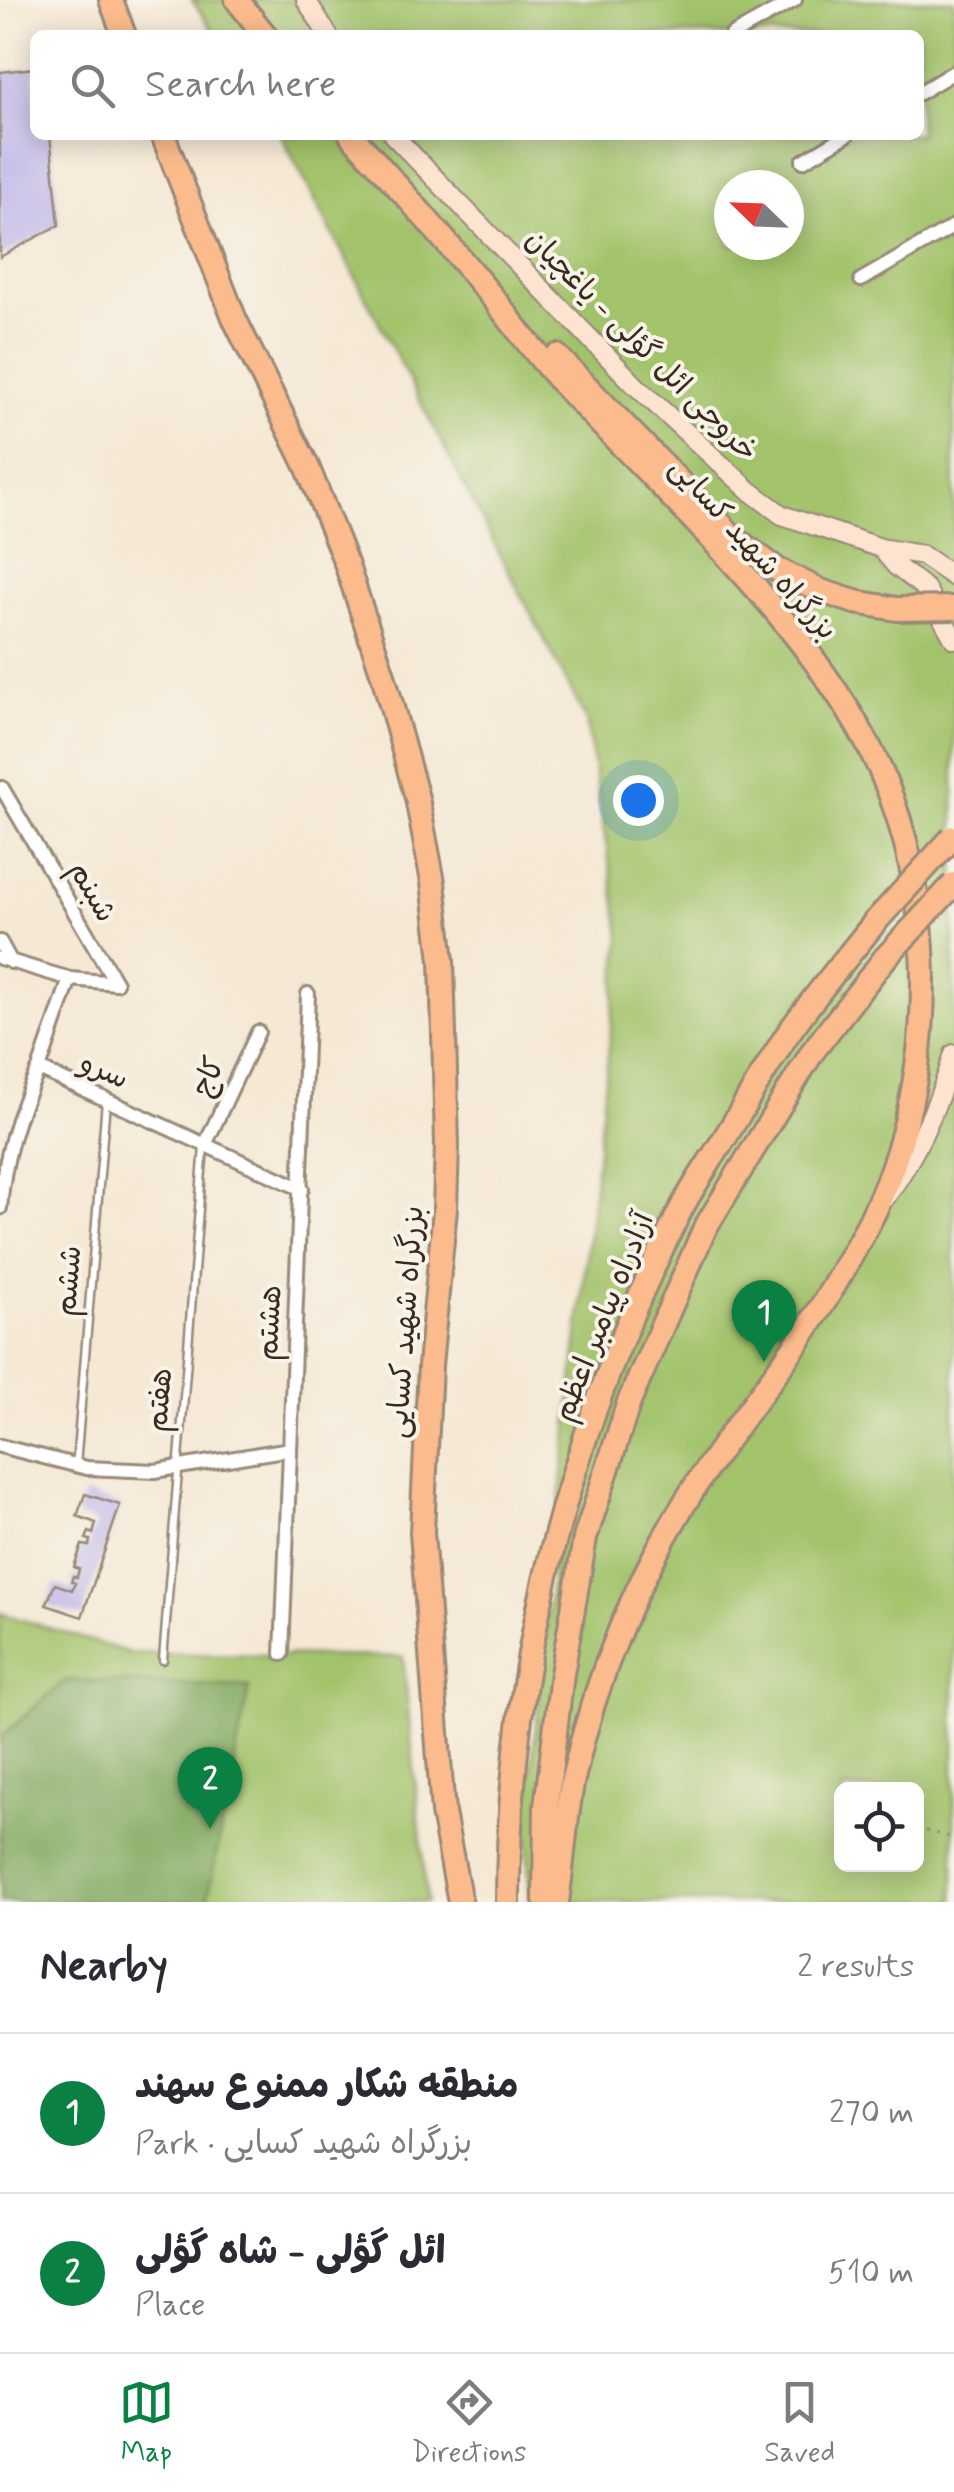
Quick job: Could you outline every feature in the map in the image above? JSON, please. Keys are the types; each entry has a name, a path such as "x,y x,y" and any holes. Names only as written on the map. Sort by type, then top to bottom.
{"highway":[{"path":"111,0 122,30"},
{"path":"237,0 261,30"},
{"name":"بزرگراه شهید کسایی","path":"166,140 236,320 307,466 346,563 398,728 433,882 442,961 447,1161 430,1366 422,1532 443,1813 460,1902"},
{"name":"بزرگراه شهید کسایی","path":"356,140 408,196 544,364 780,617 830,682 862,732 887,784 902,830 917,902 923,1022 906,1123 876,1210 825,1300 695,1487 664,1540 592,1710 573,1781 557,1902"},
{"path":"495,301 559,358 734,538 778,570 821,592 855,602 897,610 954,608"},
{"name":"آزادراه پیامبر اعظم","path":"508,1902 516,1747 530,1638 561,1514 610,1366 678,1214 788,1035 875,922 954,837"},
{"name":"آزادراه پیامبر اعظم","path":"545,1902 546,1807 562,1674 586,1538 629,1402 705,1228 813,1052 885,958 954,884"}],"main road":[{"path":"306,0 325,30"},
{"name":"خروجی ائل گؤلی - یاغچیان","path":"398,140 637,387 721,467 782,514 881,548 922,555 954,577"},
{"path":"881,548 896,566 926,589 954,639"},
{"path":"876,1210 906,1170 954,1054"}],"street":[{"path":"741,30 794,0"},
{"path":"924,90 954,72"},
{"path":"803,160 838,140"},
{"path":"861,280 954,226"},
{"name":"شبنم","path":"2,788 116,982 70,979"},
{"path":"0,942 5,960 70,979"},
{"name":"سرو","path":"70,979 39,1069 302,1189"},
{"name":"هشتم","path":"282,1654 308,994"},
{"name":"کاج","path":"204,1145 258,1032"},
{"path":"0,1208 3,1170 24,1098 39,1069"},
{"path":"0,1446 82,1467 155,1472 290,1448"}],"lane":[{"name":"ششم","path":"82,1467 106,1100"},
{"name":"هفتم","path":"163,1660 204,1145"}],"path":[{"path":"924,1830 954,1838"}],"green space":[{"path":"192,0 954,0 954,1902 530,1902 526,1818 621,935 586,719 284,140 924,140 924,30 213,30"},
{"path":"0,1613 130,1653 403,1657 427,1902 0,1902"},
{"path":"65,1680 249,1687 207,1902 0,1902 0,1738"}],"building":[{"path":"30,69 30,140 50,140 59,225 0,257 0,72"},
{"path":"85,1494 120,1505 82,1617 46,1605 55,1584 72,1590 75,1583 71,1581 79,1569 74,1567 82,1545 89,1546 90,1540 86,1539 89,1532 93,1534 96,1523 77,1516"}],"place":[{"name":"منطقه شکار ممنوع سهند","path":"764,1362"},
{"name":"ائل گؤلی - شاه گؤلی","path":"210,1829"}]}
